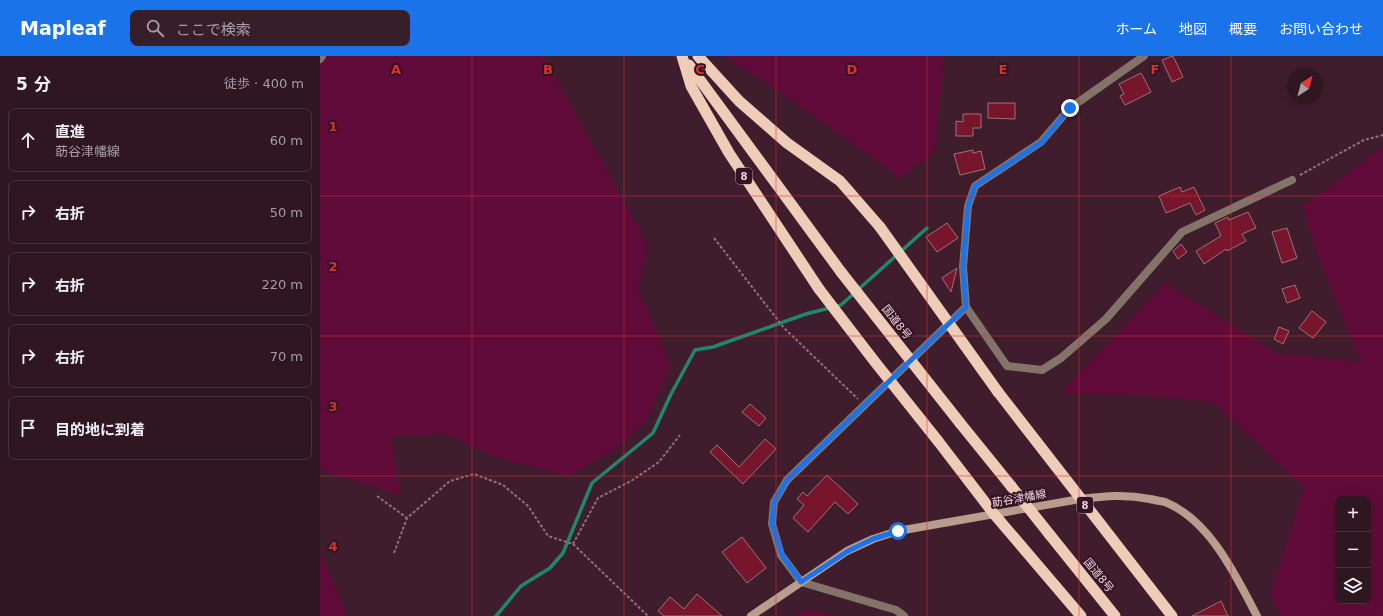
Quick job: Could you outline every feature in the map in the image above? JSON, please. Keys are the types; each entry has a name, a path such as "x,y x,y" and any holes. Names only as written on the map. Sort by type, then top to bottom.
{"highway":[{"name":"国道8号","path":"683,56 698,79 841,272 1115,616"},
{"name":"8","path":"683,56 691,86 729,153 820,289 994,514 1081,616"},
{"name":"8","path":"698,56 739,101 787,143 840,181 880,227 998,392 1172,616"}],"main road":[{"name":"莇谷津幡線","path":"751,616 848,551 873,539 898,531 1108,495 1135,496 1164,502 1182,512 1195,522 1216,546 1237,578 1257,616"}],"street":[{"path":"1144,56 1070,108 1042,142 975,186 968,206 963,267 966,307 1006,366 1042,370 1061,358 1106,319 1182,232 1292,180"},
{"path":"904,616 896,610 801,582 782,555 772,524 774,502 787,480 966,307"}],"path":[{"path":"1292,180 1364,140 1383,134"},
{"path":"714,238 784,328 864,405"},
{"path":"573,544 598,498 631,481 659,462 680,435"},
{"path":"394,553 407,518 450,481 474,474 503,485 528,506 548,536 573,544 648,616"},
{"path":"377,496 407,518"}],"shaded area":[{"path":"320,56 544,56 648,245 638,289 671,366 646,421 614,450 568,476 494,457 447,434 391,437 400,495 320,470"},
{"path":"723,56 944,56 935,151 901,178 769,85"},
{"path":"1383,147 1383,616 1281,616 1270,595 1304,488 1213,402 1139,395 1060,393 1165,283 1276,353 1361,362 1317,254 1303,206"},
{"path":"320,551 347,616 320,616"},
{"path":"805,609 837,616 796,616"}],"building":[{"path":"1173,56 1183,77 1172,82 1162,60"},
{"path":"1141,73 1151,92 1125,105 1120,96 1124,94 1119,84"},
{"path":"988,103 1015,103 1015,119 988,118"},
{"path":"963,114 981,114 981,128 973,128 973,136 956,136 956,121 963,122"},
{"path":"973,150 973,153 981,151 985,169 960,175 954,154"},
{"path":"1180,187 1182,192 1194,187 1205,210 1196,215 1190,203 1166,213 1159,196"},
{"path":"1248,212 1256,228 1242,234 1246,241 1227,251 1226,249 1204,264 1196,251 1221,236 1215,223 1228,217 1229,220"},
{"path":"947,223 958,238 937,252 926,237"},
{"path":"1287,228 1297,258 1282,263 1272,232"},
{"path":"1181,244 1187,252 1178,259 1173,251"},
{"path":"957,268 951,292 942,278"},
{"path":"1295,285 1300,298 1287,303 1282,289"},
{"path":"1312,311 1326,322 1313,338 1299,328"},
{"path":"1279,327 1289,331 1283,344 1274,339"},
{"path":"750,404 766,418 759,426 742,412"},
{"path":"765,439 776,449 743,484 710,452 717,445 739,467"},
{"path":"827,475 858,504 848,514 835,502 808,532 793,518 804,505 797,499 803,492 807,496"},
{"path":"742,537 766,568 747,583 722,552"},
{"path":"697,594 722,616 664,616 658,611 670,597 684,609"},
{"path":"1221,601 1228,616 1192,616"}],"waterway":[{"path":"496,616 521,586 550,568 563,553 592,483 653,433 671,394 695,350 713,347 806,314 841,305 927,228"}],"route":[{"path":"898,531 873,539 848,551 801,582 782,555 772,524 774,502 787,480 966,307 963,267 968,206 975,186 1042,142 1070,108"}]}
